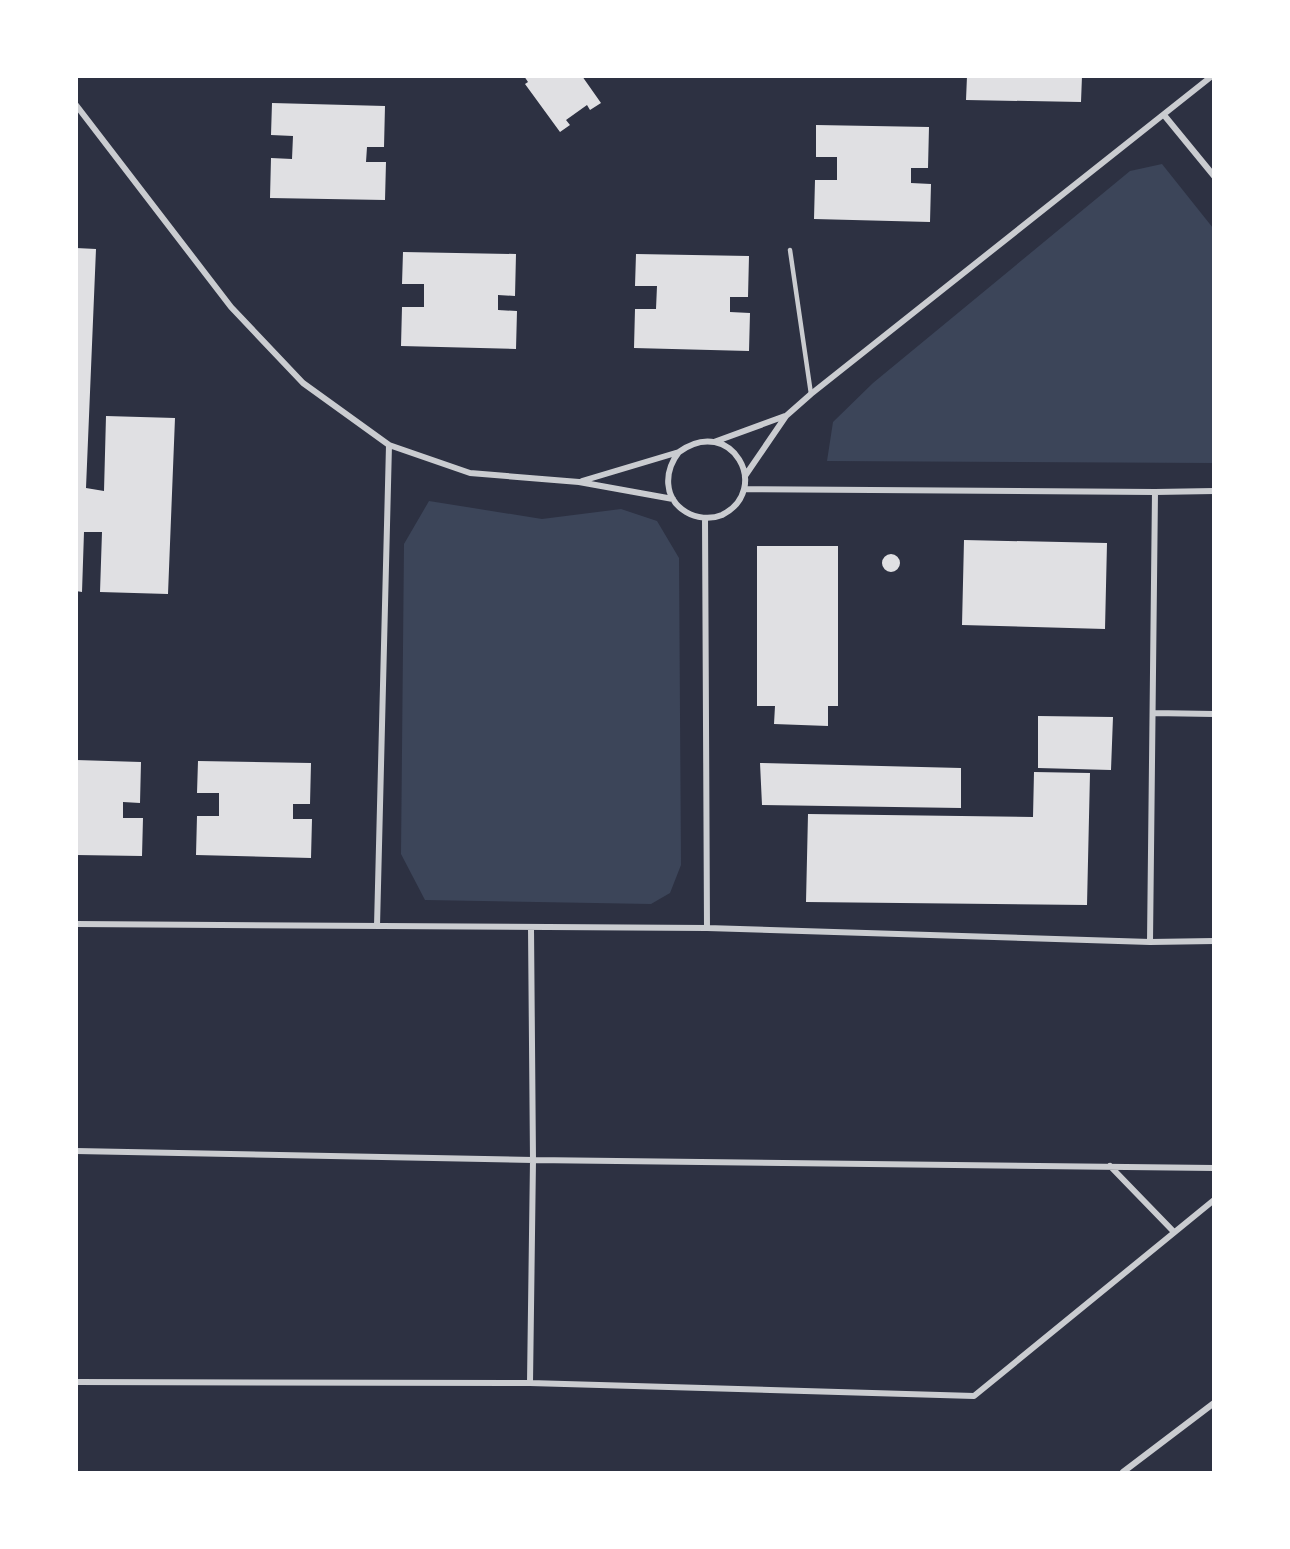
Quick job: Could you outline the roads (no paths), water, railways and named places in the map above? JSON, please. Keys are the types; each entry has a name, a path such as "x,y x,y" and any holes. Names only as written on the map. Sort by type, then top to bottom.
{"street":[{"path":"745,476 786,416 811,394 1212,76"},
{"path":"76,105 231,307 303,383 389,445 470,473 579,482 673,499"},
{"path":"1164,115 1214,176"},
{"path":"714,442 786,416"},
{"path":"701,441 714,442 735,453 742,464 745,476 744,489 738,501 729,511 718,517 692,516 681,509 673,499 669,489 669,469 679,452 689,445 701,441"},
{"path":"377,926 389,445"},
{"path":"579,482 679,452"},
{"path":"744,489 1214,491"},
{"path":"1150,942 1155,492"},
{"path":"705,518 707,928"},
{"path":"1153,713 1214,714"},
{"path":"76,924 707,928 1150,942 1214,941"},
{"path":"530,1383 533,1160 531,928"},
{"path":"76,1151 533,1160 1214,1168"},
{"path":"1110,1166 1174,1232"},
{"path":"76,1382 530,1383 974,1396 1214,1200"},
{"path":"1123,1473 1214,1403"}],"lane":[{"path":"790,250 811,394"}]}
